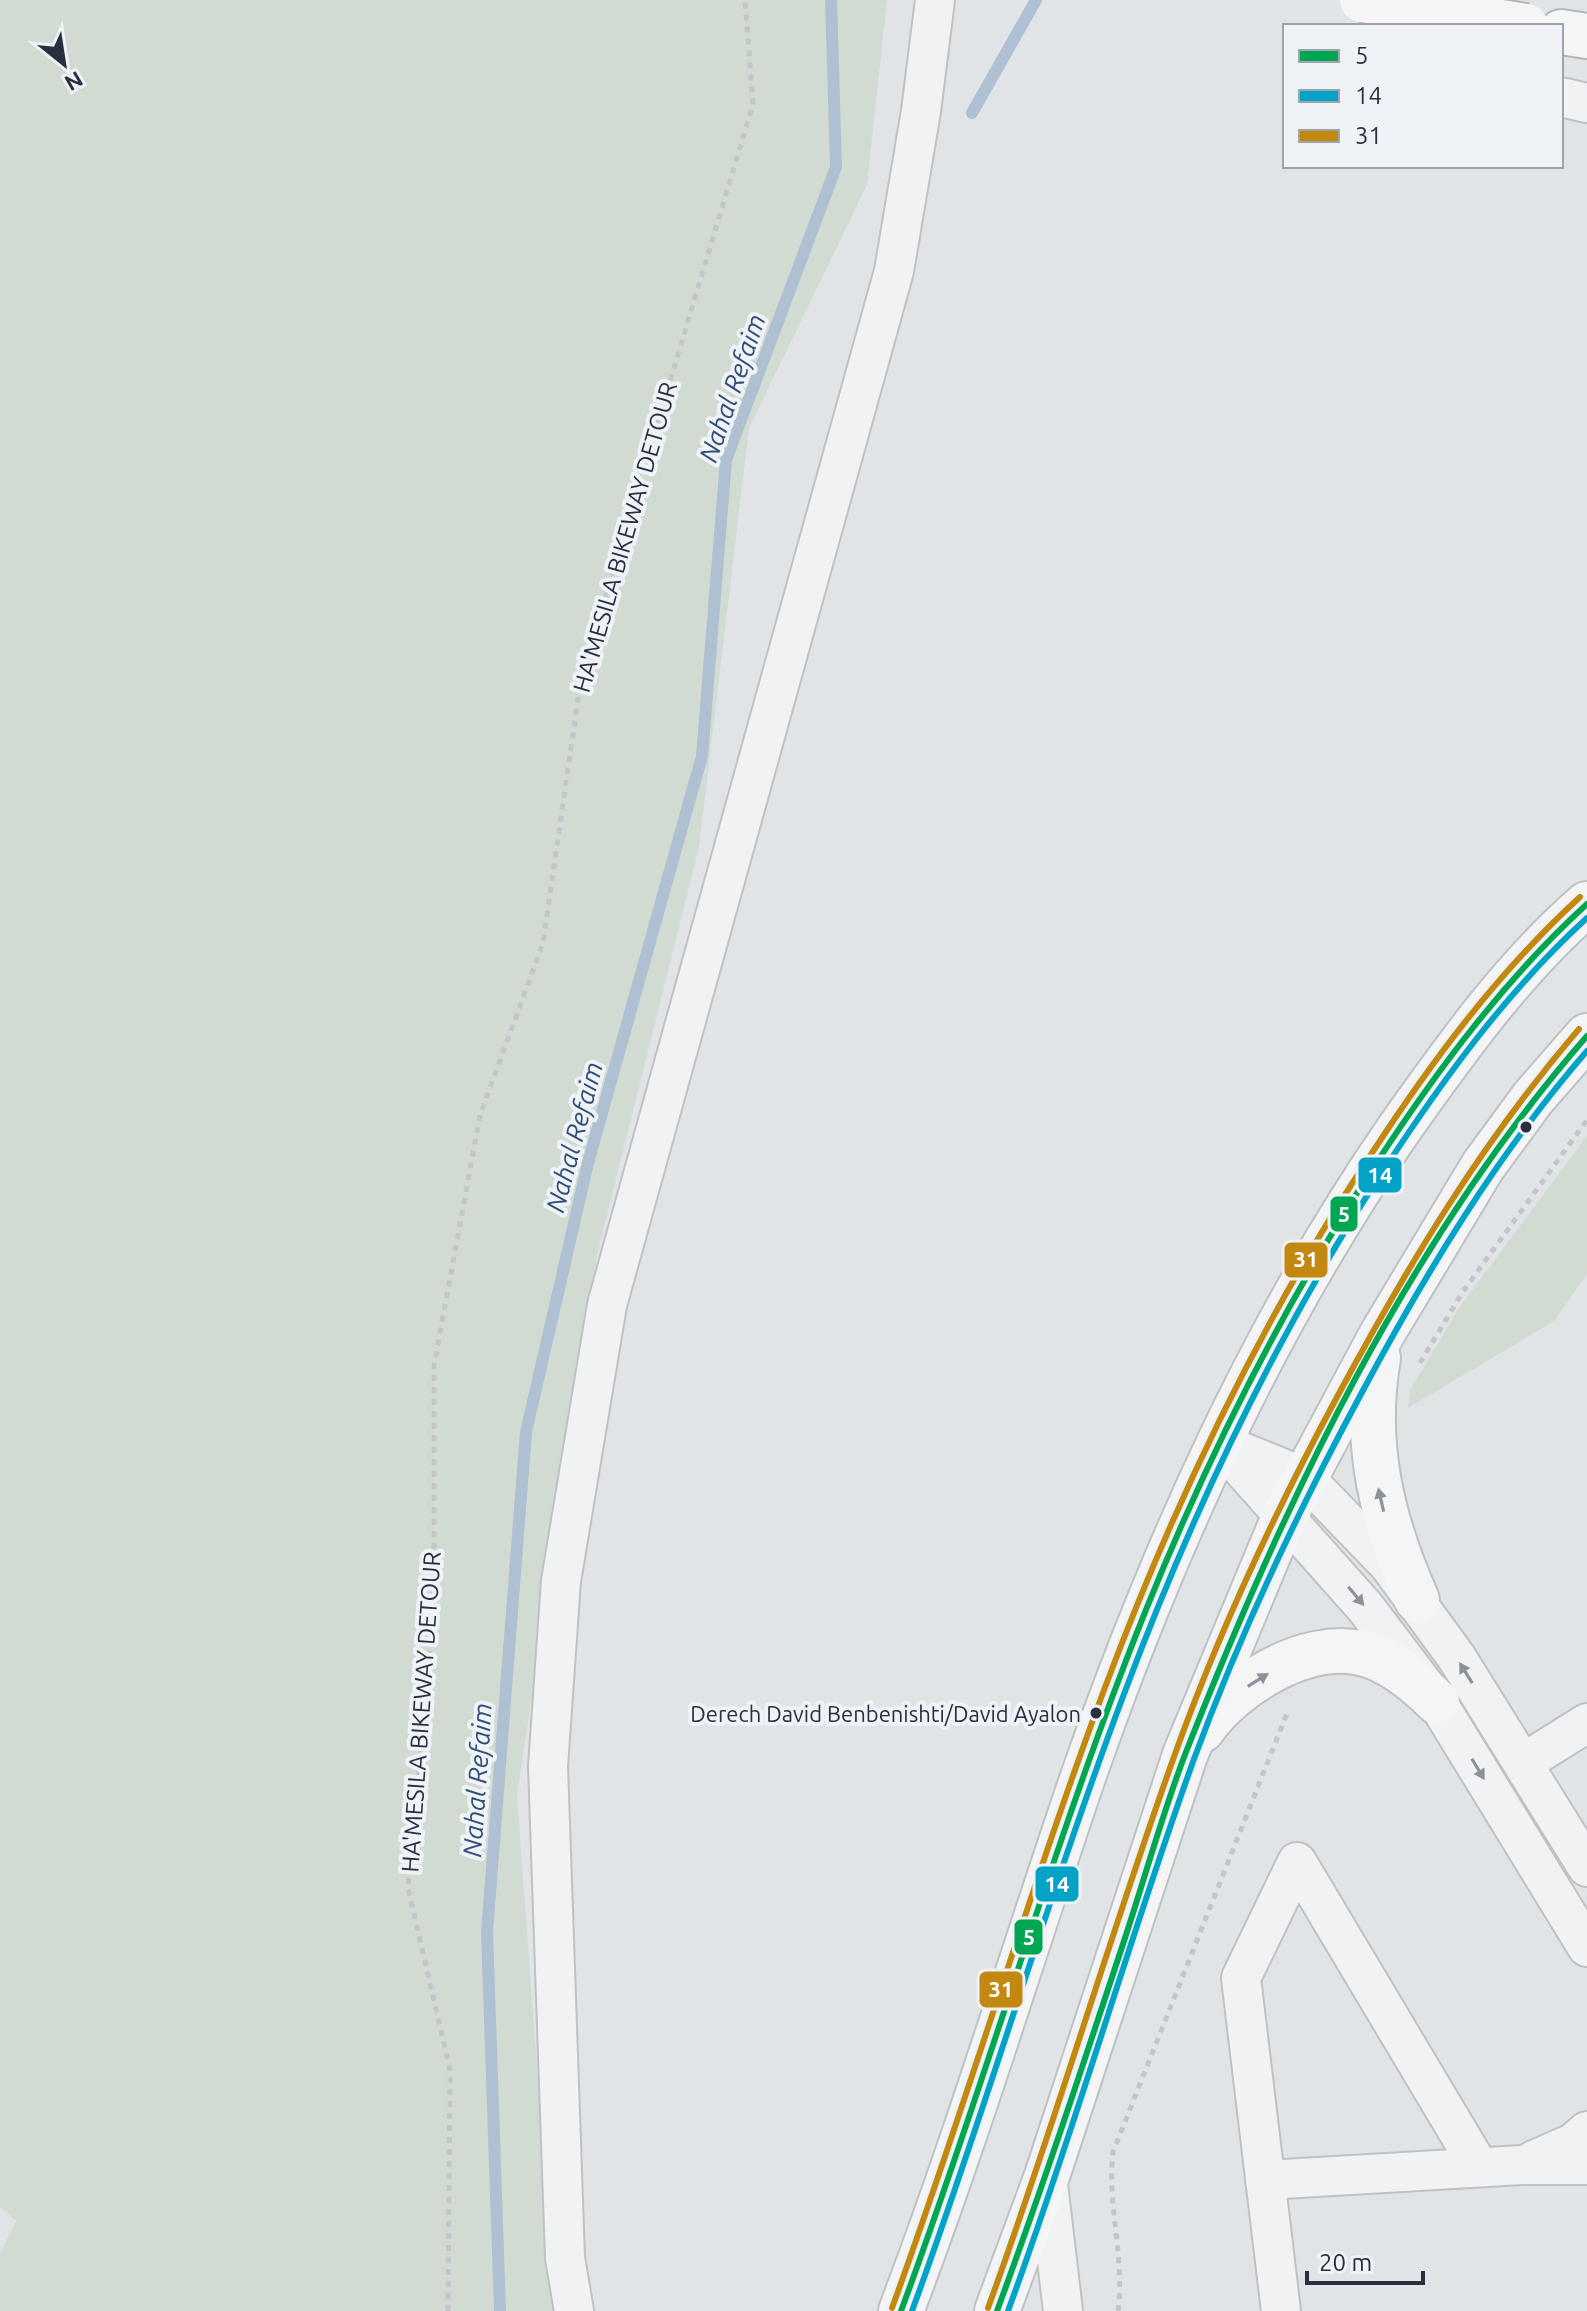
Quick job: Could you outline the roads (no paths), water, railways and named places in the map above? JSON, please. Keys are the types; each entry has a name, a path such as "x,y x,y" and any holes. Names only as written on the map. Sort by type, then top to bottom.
{"main road":[{"path":"1362,0 1513,24"},
{"path":"1563,32 1587,36"},
{"path":"901,2311 1085,1774 1137,1636 1219,1443 1314,1262 1370,1171 1431,1083 1502,995 1587,904"},
{"path":"997,2311 1047,2176 1185,1755 1284,1517 1382,1334 1483,1166 1533,1098 1587,1036"},
{"path":"1382,1334 1374,1382 1374,1471 1392,1539 1417,1600"},
{"path":"1185,1755 1229,1700 1283,1666 1327,1652 1364,1654 1392,1666 1437,1702"}],"street":[{"path":"574,2311 565,2258 548,1766 561,1581 607,1305 894,271 921,111 935,0"},
{"path":"1448,24 1459,0"},
{"path":"1563,97 1587,103"},
{"path":"1219,1443 1304,1477 1364,1537 1417,1600 1587,1867"},
{"path":"1219,1443 1365,1607 1437,1702 1587,1947"},
{"path":"1523,1763 1587,1723"},
{"path":"1281,2311 1241,1978 1297,1862 1479,2167"},
{"path":"1522,2165 1552,2154 1587,2131"},
{"path":"1265,2180 1479,2167 1587,2165"},
{"path":"1047,2176 1063,2311"}],"waterway":[{"name":"Nahal Refaim","path":"500,2311 487,1932 526,1432 588,1163 702,756 726,460 836,167 831,0"},
{"name":"Nahal Refaim","path":"972,113 1036,0"}],"place":[{"name":"Derech David Benbenishti/David Ayalon","path":"1096,1713"}]}
